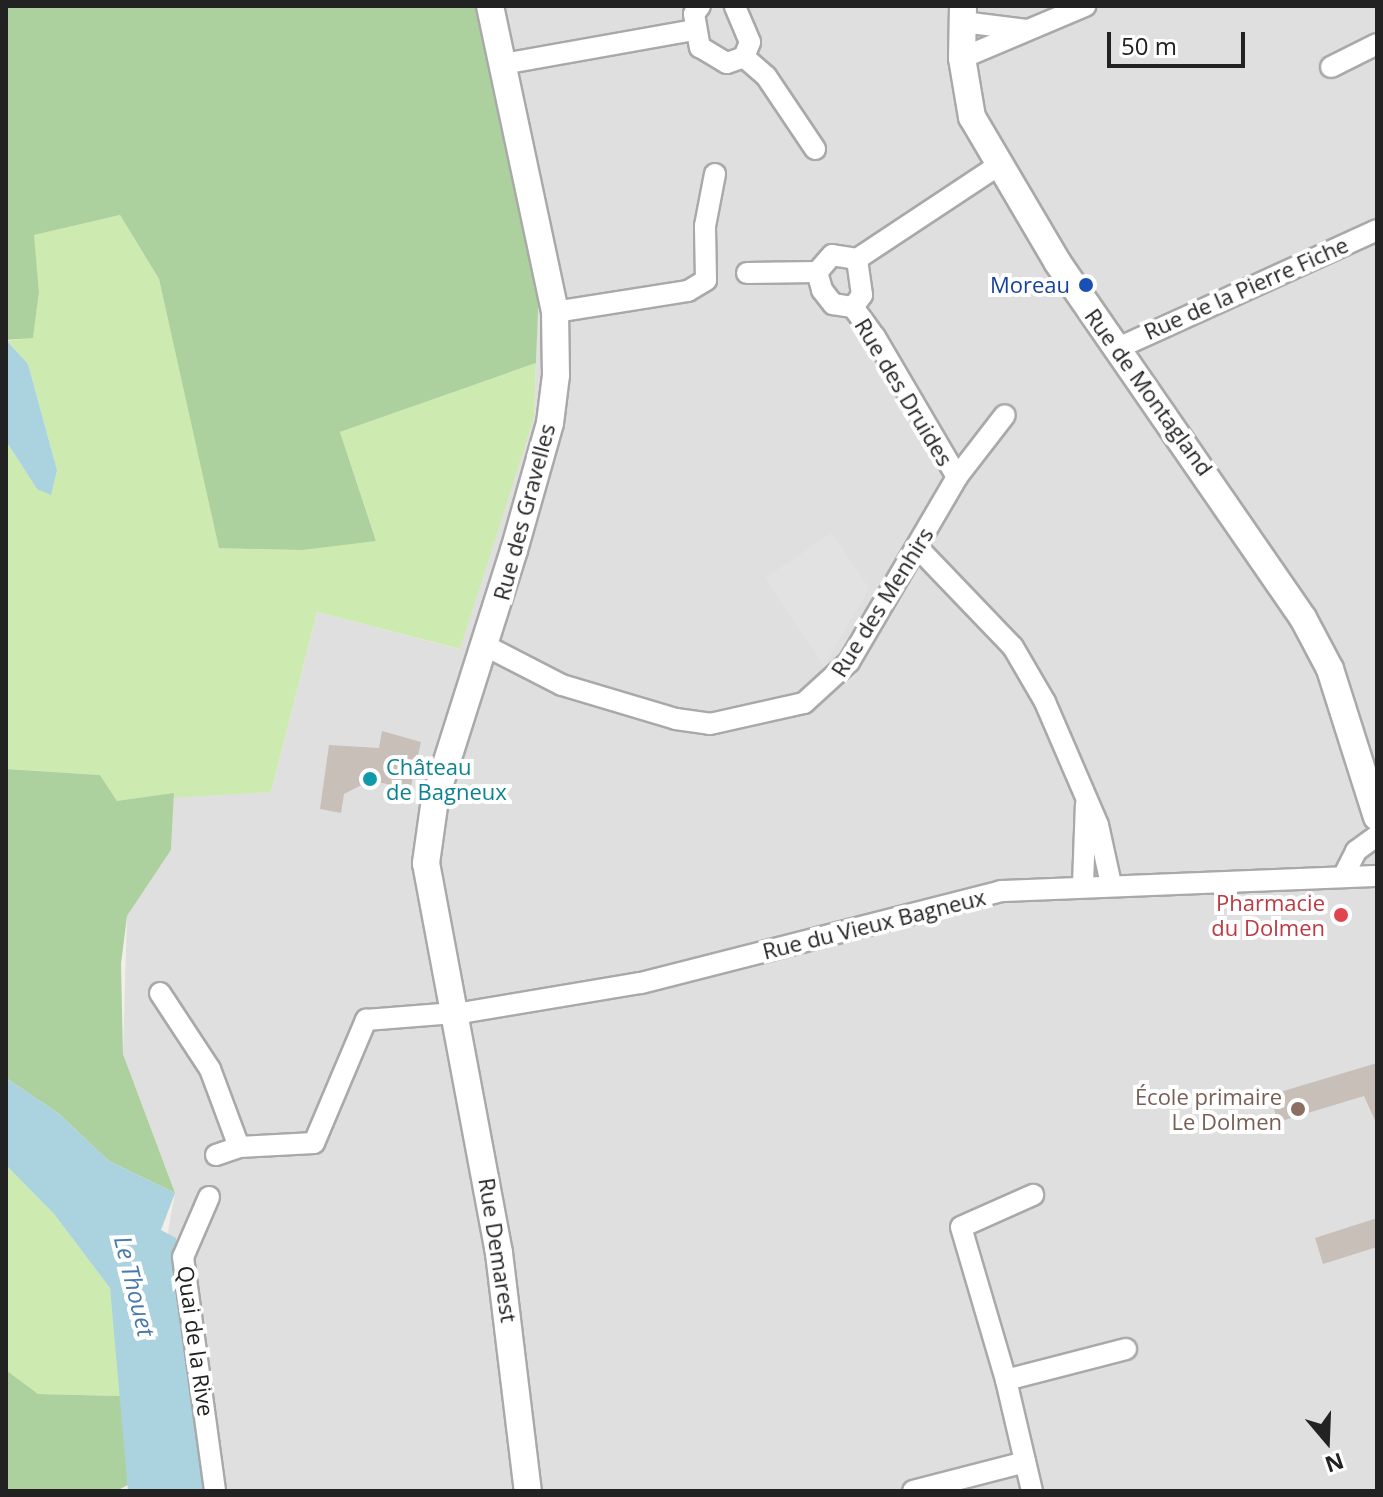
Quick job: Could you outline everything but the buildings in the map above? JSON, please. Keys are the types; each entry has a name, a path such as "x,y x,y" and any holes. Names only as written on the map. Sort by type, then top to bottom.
{"street":[{"name":"Rue des Gravelles","path":"456,1011 428,884 427,840 550,423 555,312 490,6"},
{"path":"700,6 694,30 711,58 727,63 744,57 750,42 735,6"},
{"path":"962,58 987,53 1026,30 1085,6"},
{"path":"963,14 1026,30"},
{"name":"Rue de Montagland","path":"963,14 962,58 972,117 1116,349 1303,618 1330,669 1371,768 1377,817"},
{"path":"503,64 694,30"},
{"path":"1331,67 1377,44"},
{"path":"744,57 766,76 815,149"},
{"path":"747,273 817,272 832,255 857,259 999,165"},
{"path":"555,312 688,291 706,280 705,226 715,174"},
{"name":"Rue de la Pierre Fiche","path":"1116,349 1377,230"},
{"name":"Rue des Druides","path":"853,307 862,295 857,259"},
{"name":"Rue des Druides","path":"817,272 833,304 853,307"},
{"name":"Rue des Druides","path":"853,307 957,477"},
{"name":"Rue des Menhirs","path":"486,646 610,703 710,724 748,718 804,703 828,686 918,548 957,477 1005,415"},
{"path":"918,548 1013,647 1072,757 1111,884"},
{"path":"1083,884 1086,801"},
{"path":"1345,873 1356,851 1377,836"},
{"name":"Rue du Vieux Bagneux","path":"239,1147 314,1143 366,1020 456,1011 641,983 1001,891 1083,884 1345,873 1377,876"},
{"path":"160,993 210,1069 239,1147 216,1155"},
{"name":"Rue Demarest","path":"456,1011 516,1364 528,1491"},
{"path":"1032,1491 1006,1380 961,1227 1033,1195"},
{"name":"Quai de la Rive","path":"209,1197 183,1257 215,1491"},
{"path":"1006,1380 1126,1349"},
{"path":"913,1491 1025,1462"}],"shaded area":[{"path":"475,6 1377,6 1377,1491 194,1491 168,1232 175,1193 123,1054 127,916 171,850 174,793 271,792 317,612 459,649 534,418 539,286"},
{"path":"832,533 869,588 824,666 765,578"}],"green space":[{"path":"6,6 475,6 539,286 536,363 340,432 376,541 302,550 219,548 159,279 120,215 34,235 39,292 33,338 6,340"},
{"path":"120,215 159,279 220,548 376,541 340,432 536,363 534,418 460,649 317,612 271,792 117,801 100,775 6,769 6,441 37,489 57,470 28,364 7,341 33,337 39,292 33,235"},
{"path":"6,769 100,775 117,801 174,793 171,850 127,916 121,964 123,1054 175,1193 109,1161 58,1113 6,1078"},
{"path":"6,1165 54,1214 110,1288 121,1396 37,1394 6,1370"},
{"path":"6,1370 38,1394 121,1396 128,1485 116,1491 6,1491"}],"water":[{"path":"6,340 28,364 57,470 51,495 37,489 6,441"},
{"name":"Le Thouet","path":"6,1078 58,1113 109,1161 175,1193 161,1230 176,1238 207,1491 128,1491 110,1288 54,1214 6,1165"}],"place":[{"name":"Moreau","path":"1086,285"},
{"name":"Château de Bagneux","path":"370,779"},
{"name":"Pharmacie du Dolmen","path":"1341,915"},
{"name":"École primaire Le Dolmen","path":"1298,1109"}]}
